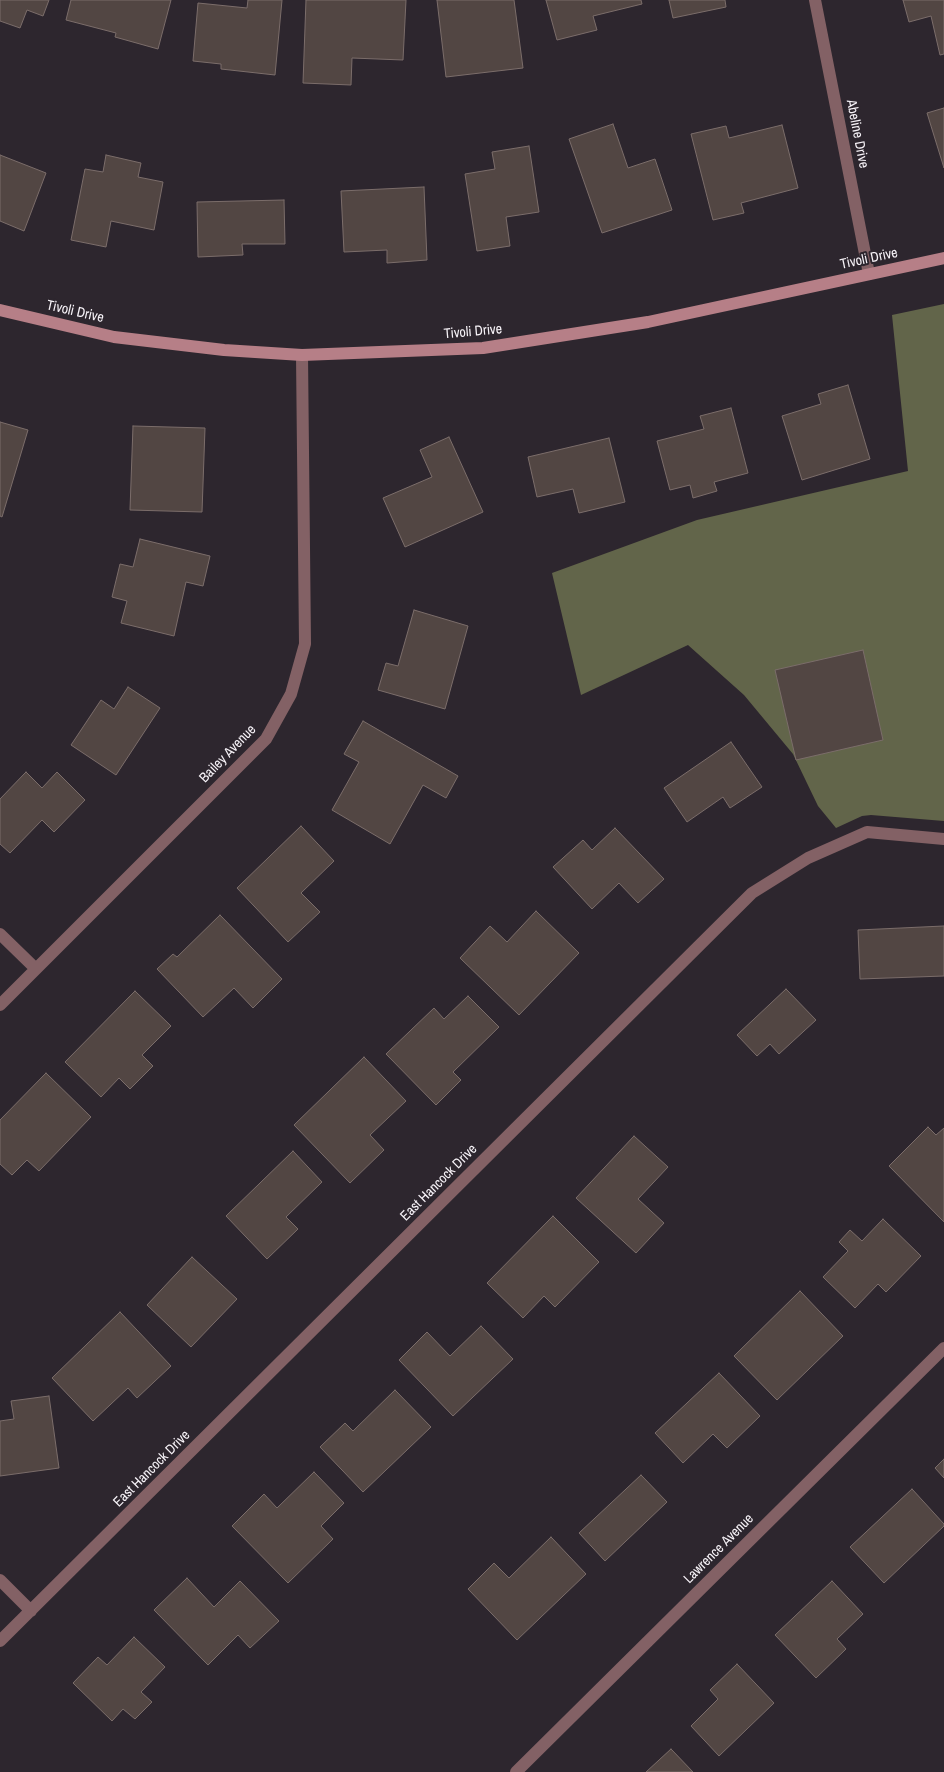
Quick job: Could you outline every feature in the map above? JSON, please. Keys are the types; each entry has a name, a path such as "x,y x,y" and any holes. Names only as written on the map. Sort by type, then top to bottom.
{"street":[{"name":"Abeline Drive","path":"815,0 869,274"},
{"name":"Tivoli Drive","path":"0,310 114,337 224,350 302,355 483,348 648,322 944,258"},
{"name":"Bailey Avenue","path":"0,1005 266,739 291,694 305,644 302,355"},
{"name":"East Hancock Drive","path":"0,1640 752,894 808,858 867,832 944,839"},
{"path":"0,934 36,969"},
{"name":"Lawrence Avenue","path":"516,1772 944,1348"},
{"path":"0,1580 31,1610"}],"green space":[{"path":"944,304 944,821 871,815 862,816 836,828 818,806 793,754 744,695 688,645 581,695 552,573 697,520 908,471 892,315"}],"building":[{"path":"0,0 49,0 43,16 27,10 20,28 0,21"},
{"path":"71,0 171,0 158,49 115,37 116,33 66,20"},
{"path":"248,0 282,0 275,75 221,69 221,64 193,61 198,3 247,8"},
{"path":"306,0 406,0 403,60 352,58 351,85 303,83"},
{"path":"437,0 514,0 523,68 446,77"},
{"path":"546,0 641,0 642,4 593,16 597,30 557,40"},
{"path":"669,0 725,0 726,7 673,18"},
{"path":"903,0 944,0 944,54 940,55 931,16 909,22"},
{"path":"944,108 944,168 927,113"},
{"path":"613,124 628,168 655,159 672,210 602,233 569,139"},
{"path":"782,125 798,188 741,203 744,213 713,220 691,134 726,126 729,138"},
{"path":"529,146 539,212 506,217 510,246 477,251 465,174 495,169 492,152"},
{"path":"0,155 46,173 24,231 0,221"},
{"path":"106,155 141,163 138,177 163,182 154,230 111,221 106,247 71,240 85,169 103,172"},
{"path":"424,187 427,260 387,263 387,250 344,252 341,191"},
{"path":"284,200 285,244 242,244 243,255 198,257 197,202"},
{"path":"848,385 870,459 802,480 782,416 821,404 818,394"},
{"path":"731,408 748,473 714,482 717,491 693,498 690,485 670,490 657,441 704,429 700,416"},
{"path":"0,422 28,430 2,517 0,516"},
{"path":"133,426 205,428 202,512 130,510"},
{"path":"449,437 483,512 405,547 383,498 432,477 420,450"},
{"path":"609,438 625,502 579,513 573,489 537,497 528,457"},
{"path":"140,539 210,556 203,586 186,582 174,636 121,623 127,601 112,597 120,564 133,567"},
{"path":"414,610 468,626 445,709 378,690 386,663 398,666"},
{"path":"863,650 883,740 796,760 775,670"},
{"path":"128,687 160,708 116,775 71,745 101,700 114,709"},
{"path":"363,721 458,776 446,798 423,785 390,844 332,810 359,762 344,754"},
{"path":"731,742 762,787 730,808 723,797 687,822 664,788"},
{"path":"26,772 42,788 57,772 85,800 54,832 42,820 10,853 0,844 0,799"},
{"path":"301,826 334,861 301,893 320,912 288,942 237,888"},
{"path":"615,828 664,879 638,903 619,883 592,909 553,867 583,840 592,850"},
{"path":"536,911 579,953 519,1015 460,958 490,926 507,942"},
{"path":"220,915 282,979 253,1008 234,988 203,1017 157,969 173,954 177,957"},
{"path":"944,926 944,976 860,979 858,930"},
{"path":"786,989 816,1020 779,1054 770,1044 757,1056 737,1035"},
{"path":"135,991 171,1026 142,1055 153,1066 130,1089 119,1078 101,1097 65,1062"},
{"path":"468,996 499,1027 453,1072 461,1080 436,1105 386,1054 434,1008 444,1019"},
{"path":"364,1057 406,1101 370,1135 384,1150 350,1183 294,1125"},
{"path":"46,1073 91,1117 39,1171 27,1160 12,1175 0,1164 0,1120"},
{"path":"928,1127 936,1135 944,1128 944,1222 889,1166"},
{"path":"634,1136 668,1167 638,1199 664,1223 636,1253 576,1198"},
{"path":"293,1151 322,1182 286,1217 298,1229 267,1259 226,1216"},
{"path":"553,1216 599,1262 555,1307 544,1296 523,1318 487,1283"},
{"path":"883,1219 921,1256 886,1292 878,1284 855,1308 823,1277 848,1251 839,1242 850,1230 862,1241"},
{"path":"192,1257 237,1299 191,1347 147,1305"},
{"path":"800,1291 843,1336 777,1400 734,1356"},
{"path":"120,1312 171,1366 137,1398 128,1388 93,1421 52,1378"},
{"path":"481,1326 513,1359 453,1416 399,1360 427,1332 450,1356"},
{"path":"719,1373 760,1416 727,1448 713,1434 683,1463 655,1433"},
{"path":"395,1390 431,1427 363,1492 320,1447 345,1423 353,1431"},
{"path":"49,1396 59,1468 0,1476 0,1421 14,1419 11,1401"},
{"path":"944,1459 944,1478 935,1468"},
{"path":"314,1472 344,1503 321,1526 333,1539 288,1583 232,1526 264,1494 277,1508"},
{"path":"641,1475 667,1502 605,1561 579,1533"},
{"path":"912,1489 944,1526 884,1583 850,1547"},
{"path":"551,1537 586,1574 517,1640 468,1589 494,1563 509,1578"},
{"path":"187,1578 214,1607 240,1581 279,1621 250,1648 238,1635 208,1665 154,1610"},
{"path":"832,1581 863,1614 837,1639 846,1649 816,1678 775,1635"},
{"path":"134,1637 165,1667 141,1692 152,1702 135,1719 123,1709 112,1721 73,1683 98,1657 107,1665"},
{"path":"737,1664 774,1703 719,1756 691,1726 718,1699 710,1690"},
{"path":"671,1749 693,1772 646,1772"}]}
